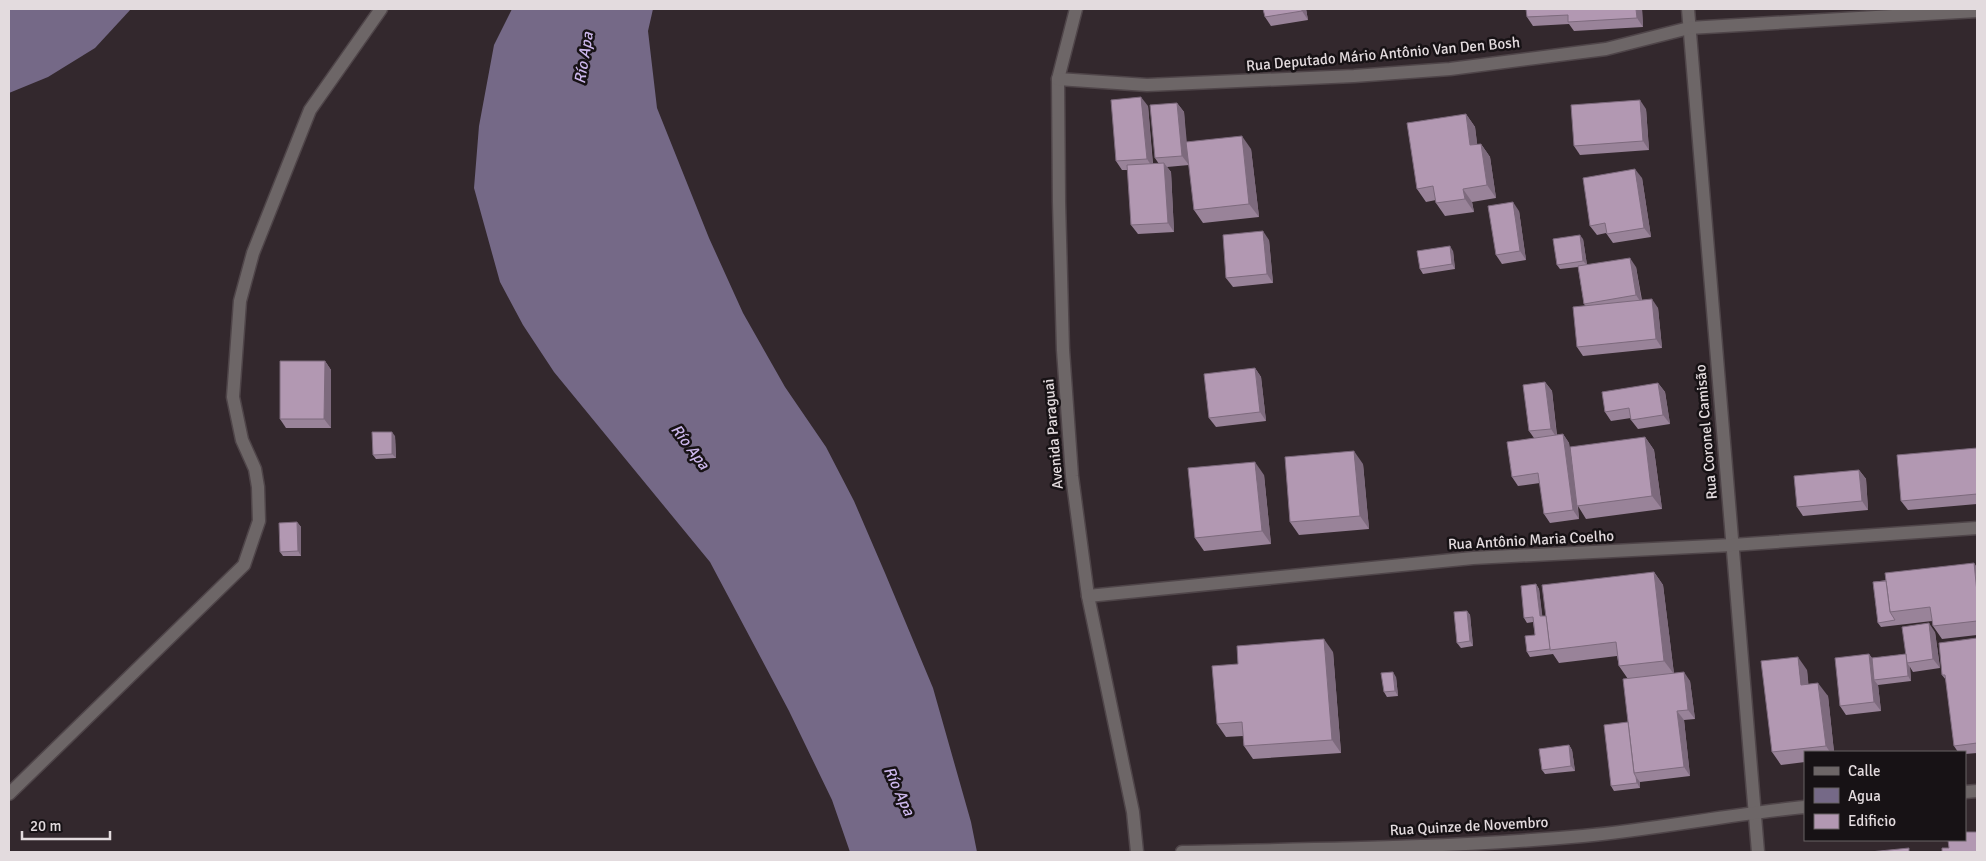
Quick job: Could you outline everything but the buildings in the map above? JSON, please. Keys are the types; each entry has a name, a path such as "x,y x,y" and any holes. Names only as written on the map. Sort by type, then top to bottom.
{"street":[{"path":"9,794 244,565 259,521 258,487 254,469 242,440 233,397 240,302 253,253 310,110 381,9"},
{"name":"Avenida Paraguai","path":"1076,9 1058,79 1063,350 1072,476 1088,596 1133,812 1137,852"},
{"name":"Rua Coronel Camisão","path":"1688,9 1758,852"},
{"name":"Rua Deputado Mário Antônio Van Den Bosh","path":"1058,79 1147,85 1354,76 1450,68 1606,49 1689,28 1977,11"},
{"name":"Rua Antônio Maria Coelho","path":"1088,596 1473,558 1732,545 1977,528"},
{"name":"Rua Quinze de Novembro","path":"1182,852 1465,845 1584,836 1675,826 1756,812 1804,807"}],"water":[{"path":"9,9 131,9 95,48 48,77 9,93"},
{"name":"Río Apa","path":"512,9 653,9 648,31 657,108 709,238 743,313 785,387 826,447 854,501 885,573 933,688 971,822 977,852 850,852 832,800 789,711 710,562 554,372 523,325 500,282 474,188 479,126 494,45"}]}
